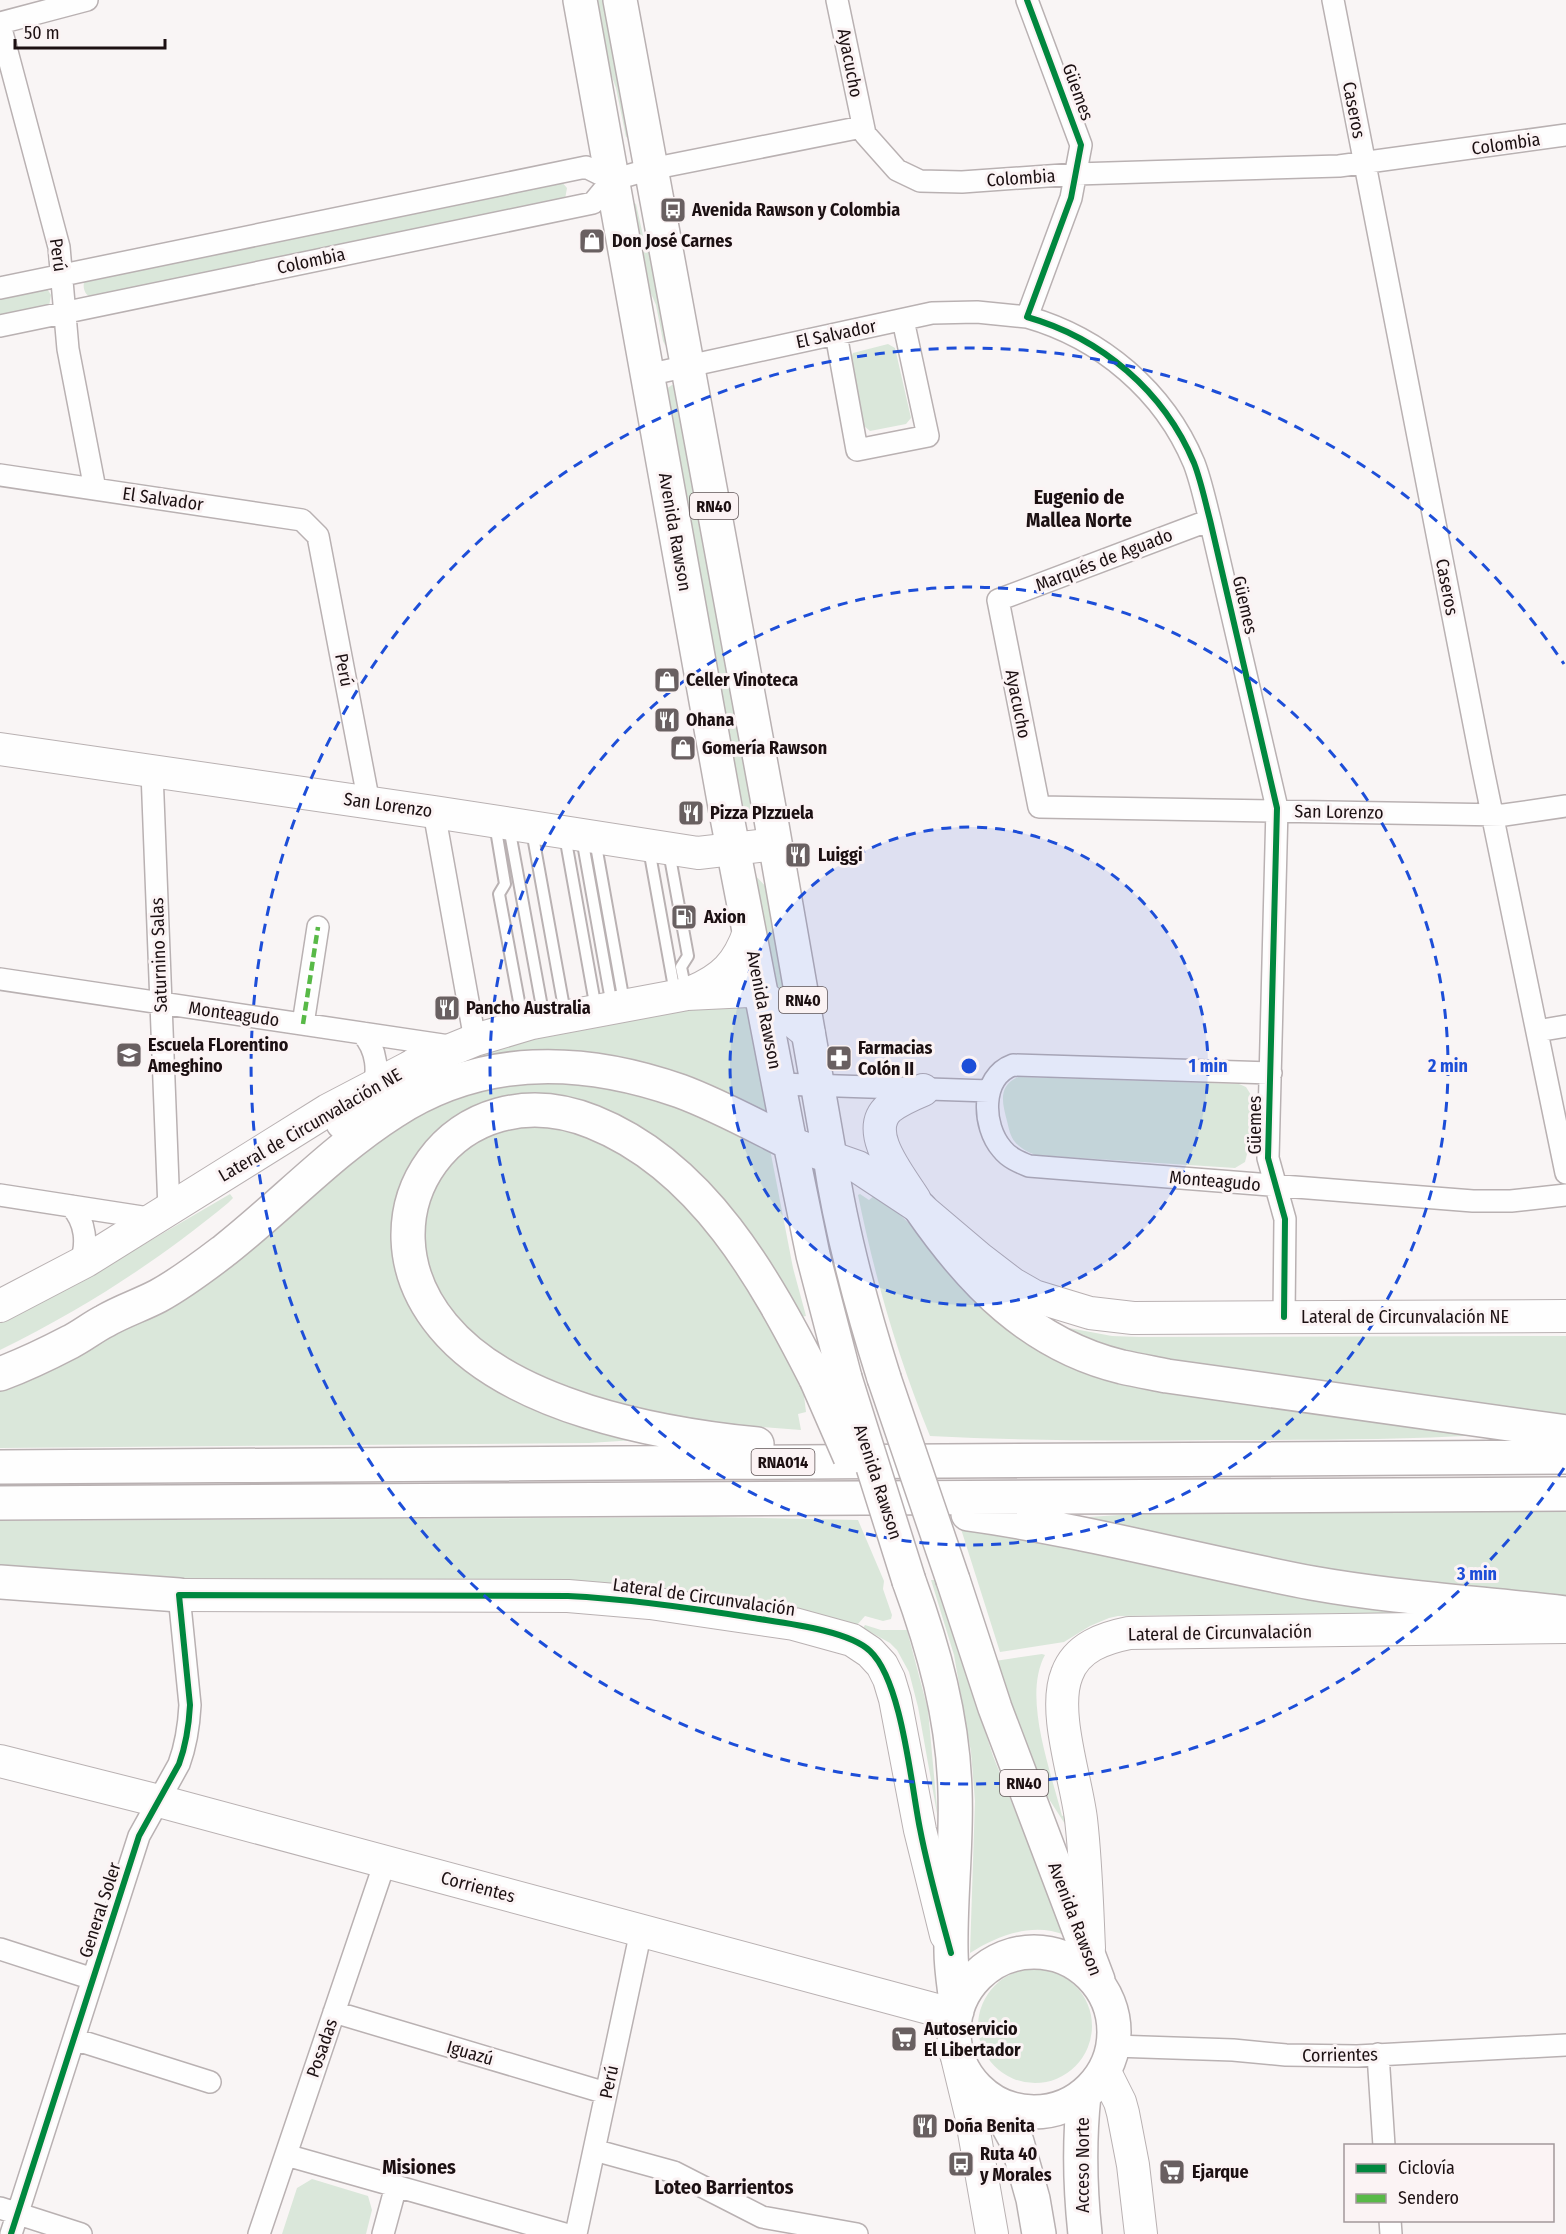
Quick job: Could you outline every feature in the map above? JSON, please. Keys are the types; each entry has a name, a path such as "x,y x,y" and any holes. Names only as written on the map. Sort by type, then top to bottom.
{"main road":[{"name":"Avenida Rawson","path":"580,0 733,849 813,1255 830,1378 906,1571 936,1660 945,1704 953,1758 956,1817 951,1953 956,2013"},
{"name":"Avenida Rawson","path":"620,0 775,844 843,1232 862,1306 995,1708 1094,1971"},
{"path":"104,1321 212,1234 370,1094 416,1064"},
{"path":"0,1374 72,1341 104,1321 159,1295 227,1248 350,1143 394,1111 439,1089 484,1073 540,1066 612,1073 658,1084 701,1100 790,1143"},
{"path":"830,1378 747,1257 714,1214 661,1163 608,1129 578,1117 550,1112 523,1111 492,1116 461,1132 448,1142 436,1155 419,1184 412,1204 408,1242 410,1260 423,1295 445,1328 476,1356 505,1375 544,1395 594,1413 688,1436 823,1450 1010,1461"},
{"path":"920,1208 945,1245 966,1270 1002,1305 1048,1337 1102,1360 1177,1377 1566,1432"},
{"name":"RNA014","path":"0,1467 1566,1457"},
{"name":"RNA014","path":"0,1503 1566,1494"},
{"path":"805,1499 892,1505 1016,1521 1353,1590 1566,1613"},
{"path":"0,1582 179,1595"},
{"name":"Acceso Norte","path":"1094,1971 1094,1977 1078,1963 1057,1954 1034,1951 1012,1954 991,1963 974,1977 961,1996 953,2035 956,2053 970,2081 995,2102 1012,2109 1030,2112 1049,2111 1066,2106 1101,2071"},
{"name":"Acceso Norte","path":"1085,2234 1081,2126 1115,2026 1109,2000 1094,1971"},
{"name":"Acceso Norte","path":"995,2102 1017,2142 1033,2199 1039,2234"}],"street":[{"path":"0,24 87,0"},
{"name":"Ayacucho","path":"837,0 862,127"},
{"name":"Güemes","path":"1028,0 1081,145 1071,198 1027,317 1063,330 1094,346 1122,366 1150,393 1174,425 1187,448 1199,478 1210,520 1277,811 1268,1158 1285,1219 1284,1317"},
{"name":"Caseros","path":"1333,0 1493,815 1566,1173"},
{"name":"Perú","path":"0,24 59,247 68,349 95,489"},
{"path":"612,180 651,169 862,127"},
{"name":"Colombia","path":"862,127 870,141 897,170 920,181 962,182 1076,174 1339,166 1566,135"},
{"name":"Colombia","path":"0,288 586,167 612,180 593,203 0,326"},
{"name":"El Salvador","path":"647,375 932,313 994,313 1027,317"},
{"path":"836,334 857,450 928,435 903,320"},
{"name":"El Salvador","path":"0,475 302,520 318,537"},
{"name":"Marqués de Aguado","path":"998,600 1210,520"},
{"name":"Perú","path":"318,537 369,802"},
{"name":"Ayacucho","path":"998,600 1039,807"},
{"name":"San Lorenzo","path":"0,749 369,802 698,853 775,844"},
{"name":"Saturnino Salas","path":"152,772 161,1003 162,1215"},
{"name":"San Lorenzo","path":"1039,807 1504,815 1566,806"},
{"path":"434,812 466,1043"},
{"path":"303,1024 318,927"},
{"path":"681,995 712,983 726,972 743,949 749,932"},
{"name":"Monteagudo","path":"0,979 362,1033 466,1043"},
{"name":"Lateral de Circunvalación NE","path":"416,1064 466,1043 578,1014 681,995 748,991 761,995"},
{"path":"761,995 808,1035"},
{"path":"1537,1031 1566,1026"},
{"path":"362,1033 370,1044 375,1058 376,1074 370,1094"},
{"path":"779,1084 989,1091 990,1084 998,1073 1012,1065 1271,1073"},
{"path":"920,1208 885,1152 879,1130 888,1109 923,1090"},
{"name":"Monteagudo","path":"989,1091 988,1113 994,1137 1010,1157 1029,1166 1473,1202 1511,1202 1566,1195"},
{"name":"Lateral de Circunvalación NE","path":"0,1306 80,1264 319,1116 370,1094"},
{"name":"Lateral de Circunvalación NE","path":"790,1143 858,1167 920,1208 1013,1284 1034,1296 1066,1307 1113,1317 1133,1318 1566,1316"},
{"path":"0,1196 162,1215"},
{"path":"71,1206 79,1216 84,1230 85,1244 80,1264"},
{"name":"Lateral de Circunvalación","path":"179,1595 610,1598 687,1607 794,1624 852,1640 870,1652 882,1665 889,1679 906,1751 920,1830 951,1953"},
{"name":"General Soler","path":"11,2234 9,2211 74,2039 139,1836 181,1758 189,1718 189,1692 179,1595"},
{"name":"Lateral de Circunvalación","path":"1094,1971 1081,1816 1062,1704 1068,1672 1091,1645 1104,1639 1129,1633 1566,1627"},
{"name":"Corrientes","path":"0,1761 159,1801 956,2013"},
{"name":"Posadas","path":"259,2234 385,1862"},
{"name":"Perú","path":"576,2234 641,1931"},
{"path":"0,1949 93,1979"},
{"name":"Iguazú","path":"334,2013 606,2093"},
{"path":"74,2039 210,2082"},
{"name":"Corrientes","path":"1101,2071 1233,2050 1286,2055 1378,2054 1566,2045"},
{"path":"956,2053 972,2115 992,2234"},
{"path":"1378,2054 1384,2144"},
{"path":"1101,2071 1120,2102 1123,2113 1133,2165 1141,2234"},
{"path":"594,2150 674,2172 762,2217 857,2234"},
{"path":"286,2155 565,2234"},
{"path":"383,2234 396,2186"},
{"path":"9,2211 81,2234"}],"lane":[{"path":"511,824 578,1014"},
{"path":"511,824 578,1014"},
{"path":"511,824 505,884 499,894 578,1014"},
{"path":"578,1014 580,835"},
{"path":"578,1014 580,835"},
{"path":"659,847 688,956 681,967 681,995"},
{"path":"659,847 681,995"}],"green space":[{"path":"592,0 608,0 630,139 626,137 616,88 601,46"},
{"path":"561,181 567,188 565,199 91,297 84,288 84,281"},
{"path":"631,201 636,204 644,240 653,264 669,346 663,341 656,305 643,275"},
{"path":"46,287 51,295 49,306 0,316 0,297"},
{"path":"888,344 895,348 911,418 906,424 870,431 864,426 850,359 853,353"},
{"path":"675,385 755,817 744,820 666,389"},
{"path":"754,874 768,889 792,1004 773,991"},
{"path":"746,999 769,1116 545,1056 425,1076 516,1041"},
{"path":"1018,1077 1239,1084 1246,1087 1251,1095 1249,1146 1245,1162 1235,1168 1035,1155 1013,1140 1005,1114 1004,1090"},
{"path":"486,1081 625,1083 769,1144 793,1268 806,1316 795,1318 715,1200 549,1099 412,1173 429,1320 651,1439 589,1443 0,1448 0,1390 64,1363 136,1323 397,1119"},
{"path":"519,1124 586,1133 649,1170 678,1196 739,1270 802,1379 806,1412 798,1414 801,1430 682,1419 612,1404 549,1381 516,1365 486,1345 459,1321 439,1294 427,1263 424,1229 427,1198 442,1172 461,1150"},
{"path":"230,1194 233,1198 228,1203 146,1265 61,1318 0,1350 0,1322 83,1280"},
{"path":"858,1195 869,1200 875,1195 892,1207 1019,1329 1485,1435 1417,1438 1142,1440 1036,1440 930,1436 888,1317 865,1226"},
{"path":"1069,1328 1112,1336 1139,1337 1566,1336 1566,1417 1156,1360 1090,1343"},
{"path":"1566,1511 1566,1604 1389,1586 1073,1518 1135,1514"},
{"path":"710,1517 858,1520 884,1581 883,1589 892,1615 891,1619 883,1621 865,1616 857,1625 0,1567 0,1521"},
{"path":"961,1529 1009,1533 1467,1612 1118,1616 1090,1626 1064,1642 1000,1652"},
{"path":"931,1580 937,1580 993,1756 1065,1935 1041,1930 1016,1932 970,1953 975,1801 971,1752 954,1655"},
{"path":"865,1625 881,1630 907,1630 928,1710 938,1819 918,1707 909,1672 897,1650 890,1643 863,1628"},
{"path":"1045,1655 1039,1672 1036,1692 1037,1713 1062,1816 1065,1815 1065,1824 1047,1796 995,1661"},
{"path":"1035,1969 1057,1973 1067,1978 1083,1994 1088,2004 1092,2026 1088,2048 1083,2058 1067,2074 1057,2079 1035,2083 1013,2079 1003,2074 987,2058 982,2048 978,2026 982,2004 987,1994 1003,1978 1013,1973"},
{"path":"312,2179 368,2196 372,2210 366,2234 282,2234 297,2188"}],"marked path":[{"path":"303,1024 318,927"}],"cycle path":[{"path":"1027,0 1081,145 1071,198 1027,317 1054,326 1104,353 1147,391 1166,413 1181,437 1194,463 1203,491 1277,808 1268,1158 1285,1219 1284,1317"},
{"path":"11,2234 139,1836 179,1764 184,1749 190,1705 179,1595 592,1597 684,1607 798,1625 831,1633 860,1644 870,1651 881,1665 898,1709 923,1845 951,1953"}],"place":[{"name":"Avenida Rawson y Colombia","path":"673,210"},
{"name":"Don José Carnes","path":"592,241"},
{"name":"Celler Vinoteca","path":"667,680"},
{"name":"Ohana","path":"667,720"},
{"name":"Gomería Rawson","path":"683,748"},
{"name":"Pizza PIzzuela","path":"691,813"},
{"name":"Luiggi","path":"798,855"},
{"name":"Axion","path":"684,917"},
{"name":"Pancho Australia","path":"447,1008"},
{"name":"Escuela FLorentino Ameghino","path":"129,1055"},
{"name":"Farmacias Colón II","path":"839,1058"},
{"name":"Autoservicio El Libertador","path":"904,2039"},
{"name":"Doña Benita","path":"925,2126"},
{"name":"Ruta 40 y Morales","path":"961,2164"},
{"name":"Ejarque","path":"1172,2172"}],"district":[{"name":"Eugenio de Mallea Norte","path":"1079,508"},
{"name":"Misiones","path":"419,2167"},
{"name":"Loteo Barrientos","path":"724,2187"}]}
